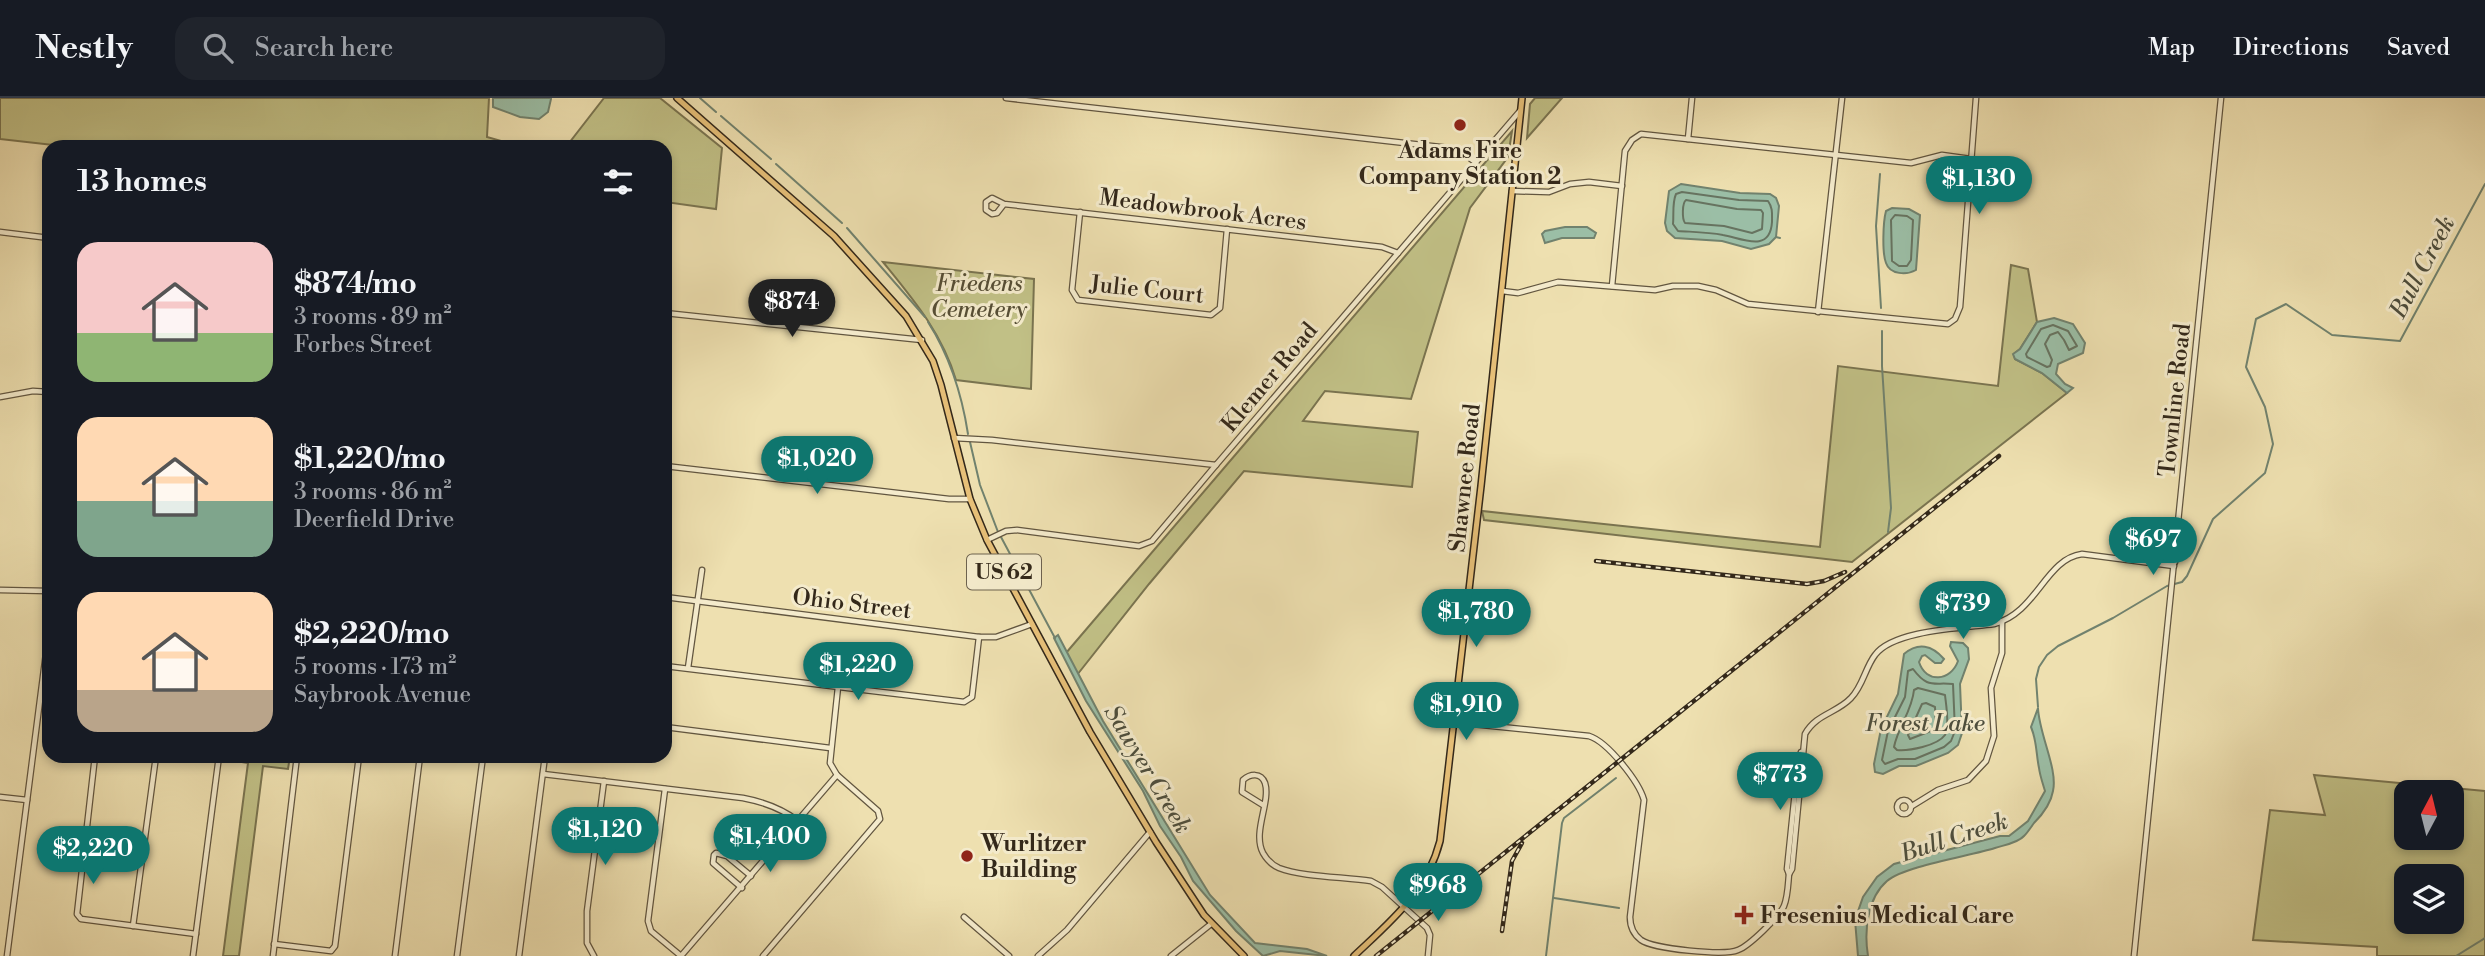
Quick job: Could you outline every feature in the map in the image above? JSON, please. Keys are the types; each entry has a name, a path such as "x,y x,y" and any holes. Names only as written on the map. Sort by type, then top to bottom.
{"main road":[{"name":"US 62","path":"677,98 834,236 906,316 922,340 941,385 970,499 987,540 1090,732 1189,896 1211,924 1244,956"},
{"name":"Shawnee Road","path":"1354,956 1405,907 1428,875 1440,841 1522,98"}],"street":[{"path":"1006,98 1449,148 1461,152 1475,162"},
{"path":"1078,106 1079,98"},
{"path":"1688,139 1692,98"},
{"path":"1818,312 1842,98"},
{"path":"1502,291 1518,293 1558,282 1655,290 1673,286 1698,286 1716,290 1748,304 1941,325 1953,322 1960,307 1976,98"},
{"name":"Townline Road","path":"2134,956 2221,98"},
{"name":"Klemer Road","path":"954,438 1044,445 1216,465 1520,111"},
{"path":"1612,286 1625,150 1632,140 1641,134 1911,163 1942,155 1971,159"},
{"path":"1513,191 1549,192 1570,184 1589,182 1622,186"},
{"name":"Meadowbrook Acres","path":"1004,204 1382,247 1398,253"},
{"name":"Julie Court","path":"1080,212 1072,290 1078,300 1116,305 1211,315 1220,308 1227,229"},
{"path":"0,232 42,237"},
{"path":"672,314 922,340"},
{"path":"0,397 42,392"},
{"path":"987,540 1006,531 1017,530 1139,545 1152,541 1216,465"},
{"path":"672,467 949,499 970,499"},
{"path":"1455,720 1496,723 1598,739 1605,744 1640,789 1645,805 1630,921 1635,934 1645,943 1654,946 1728,953 1747,945 1782,910 1787,898 1805,734 1812,722 1852,697 1873,658 1884,645 1905,636 2002,621 2026,606 2059,565 2068,558 2082,554 2175,564"},
{"path":"688,668 702,570"},
{"path":"0,590 42,591"},
{"name":"Ohio Street","path":"672,598 979,637 996,637 1032,624"},
{"path":"1912,806 1938,790 1968,780 1986,761 1994,736 1991,688 2002,653 2002,621"},
{"path":"672,667 964,702 972,697 979,637"},
{"path":"764,956 880,819 878,811 838,775 830,763 838,687"},
{"path":"7,956 42,694"},
{"path":"672,728 830,748"},
{"path":"94,763 78,914 81,919 196,934"},
{"path":"134,926 155,763"},
{"path":"193,956 218,763"},
{"path":"273,956 296,763"},
{"path":"274,944 331,951 335,946 358,763"},
{"path":"395,956 419,763"},
{"path":"457,956 482,763"},
{"path":"519,956 544,763"},
{"path":"543,774 763,802 784,810 798,821"},
{"path":"1263,805 1242,792 1243,780 1247,776 1254,774 1265,784 1260,846 1273,865 1283,869 1371,881 1382,887 1429,931 1428,956"},
{"path":"665,789 648,921 651,931 681,956 838,775"},
{"path":"594,956 587,943 587,911 604,781"},
{"path":"0,797 27,800"},
{"path":"1038,956 1067,930 1150,832"},
{"path":"742,888 713,863 714,855 724,854 751,876"},
{"path":"964,917 1010,956"},
{"path":"1171,956 1211,924"}],"green space":[{"path":"0,98 489,98 487,137 498,140 42,140 42,144 0,139"},
{"path":"604,98 660,98 722,148 716,209 672,203 672,140 571,140"},
{"path":"1535,98 1562,98 1527,138 1530,104"},
{"path":"1512,131 1508,157 1470,208 1411,399 1325,391 1303,421 1418,432 1412,487 1244,471 1077,675 1066,653"},
{"name":"Friedens Cemetery","path":"883,262 1034,279 1031,389 956,380 935,332"},
{"path":"2011,265 2028,269 2037,322 2014,354 2015,359 2042,373 2067,393 1852,562 1484,520 1482,511 1820,547 1838,366 1998,386"},
{"path":"248,763 289,763 288,769 263,766 239,956 223,956"},
{"path":"2314,775 2394,782 2394,850 2464,850 2464,789 2485,791 2485,956 2377,956 2377,947 2253,940 2270,810 2325,815"}],"water":[{"path":"493,98 551,99 548,112 539,119 520,117 493,107"},
{"path":"1681,184 1740,193 1770,194 1776,198 1779,206 1776,237 1769,244 1751,249 1722,241 1675,238 1667,231 1665,223 1669,191"},
{"path":"1892,208 1909,209 1920,215 1916,270 1912,272 1895,272 1886,263 1883,245 1884,222 1886,211"},
{"path":"1587,227 1596,233 1594,238 1562,238 1545,243 1542,234 1545,231"},
{"path":"2054,318 2073,324 2085,343 2083,353 2058,364 2056,374 2073,388 2067,393 2042,373 2015,359 2013,354 2020,349 2037,322"},
{"path":"1058,635 1103,721 1210,895 1255,943 1307,949 1327,956 1280,951 1263,956 1236,931 1193,881 1160,826 1143,791 1086,701 1054,638"},
{"name":"Forest Lake","path":"1951,642 1963,643 1968,648 1969,659 1960,684 1962,733 1958,745 1948,753 1916,766 1899,766 1883,774 1875,772 1881,729 1898,694 1904,654 1914,648 1930,648 1944,659 1941,663 1935,663 1925,655 1922,656 1919,662 1922,669 1933,677 1944,676 1955,668 1958,661 1950,646"},
{"path":"2038,708 2054,782 2052,795 2043,813 2024,836 2015,842 1922,866 1887,881 1875,897 1868,916 1868,956 1858,956 1855,920 1863,897 1877,877 1894,864 2000,836 2009,836 2028,821 2045,791 2031,727"}],"waterway":[{"name":"Sawyer Creek","path":"700,98 716,112"},
{"name":"Sawyer Creek","path":"721,116 771,159"},
{"name":"Sawyer Creek","path":"776,164 842,223"},
{"path":"1880,174 1876,226 1881,308"},
{"name":"Bull Creek","path":"2038,707 2036,679 2039,667 2047,655 2058,646 2167,586 2182,582 2213,519 2265,473 2273,444 2265,407 2246,367 2256,319 2286,304 2332,335 2400,341 2485,184"},
{"name":"Sawyer Creek","path":"847,228 925,317"},
{"path":"1776,237 1780,238"},
{"name":"Sawyer Creek","path":"928,322 954,376 968,434"},
{"path":"1882,331 1891,508 1888,532"},
{"name":"Sawyer Creek","path":"970,442 980,485 998,532"},
{"name":"Sawyer Creek","path":"1001,537 1055,638"},
{"path":"1546,956 1562,823 1564,818 1616,778"},
{"path":"1554,898 1619,908"},
{"path":"2456,956 2485,938"}],"railway":[{"path":"1376,956 1999,456"},
{"path":"1596,561 1807,584 1824,581 1845,572"},
{"path":"1502,931 1512,861 1522,843"}],"place":[{"name":"Adams Fire Company Station 2","path":"1460,125"},
{"name":"Wurlitzer Building","path":"967,856"},
{"name":"Fresenius Medical Care","path":"1744,915"}]}
